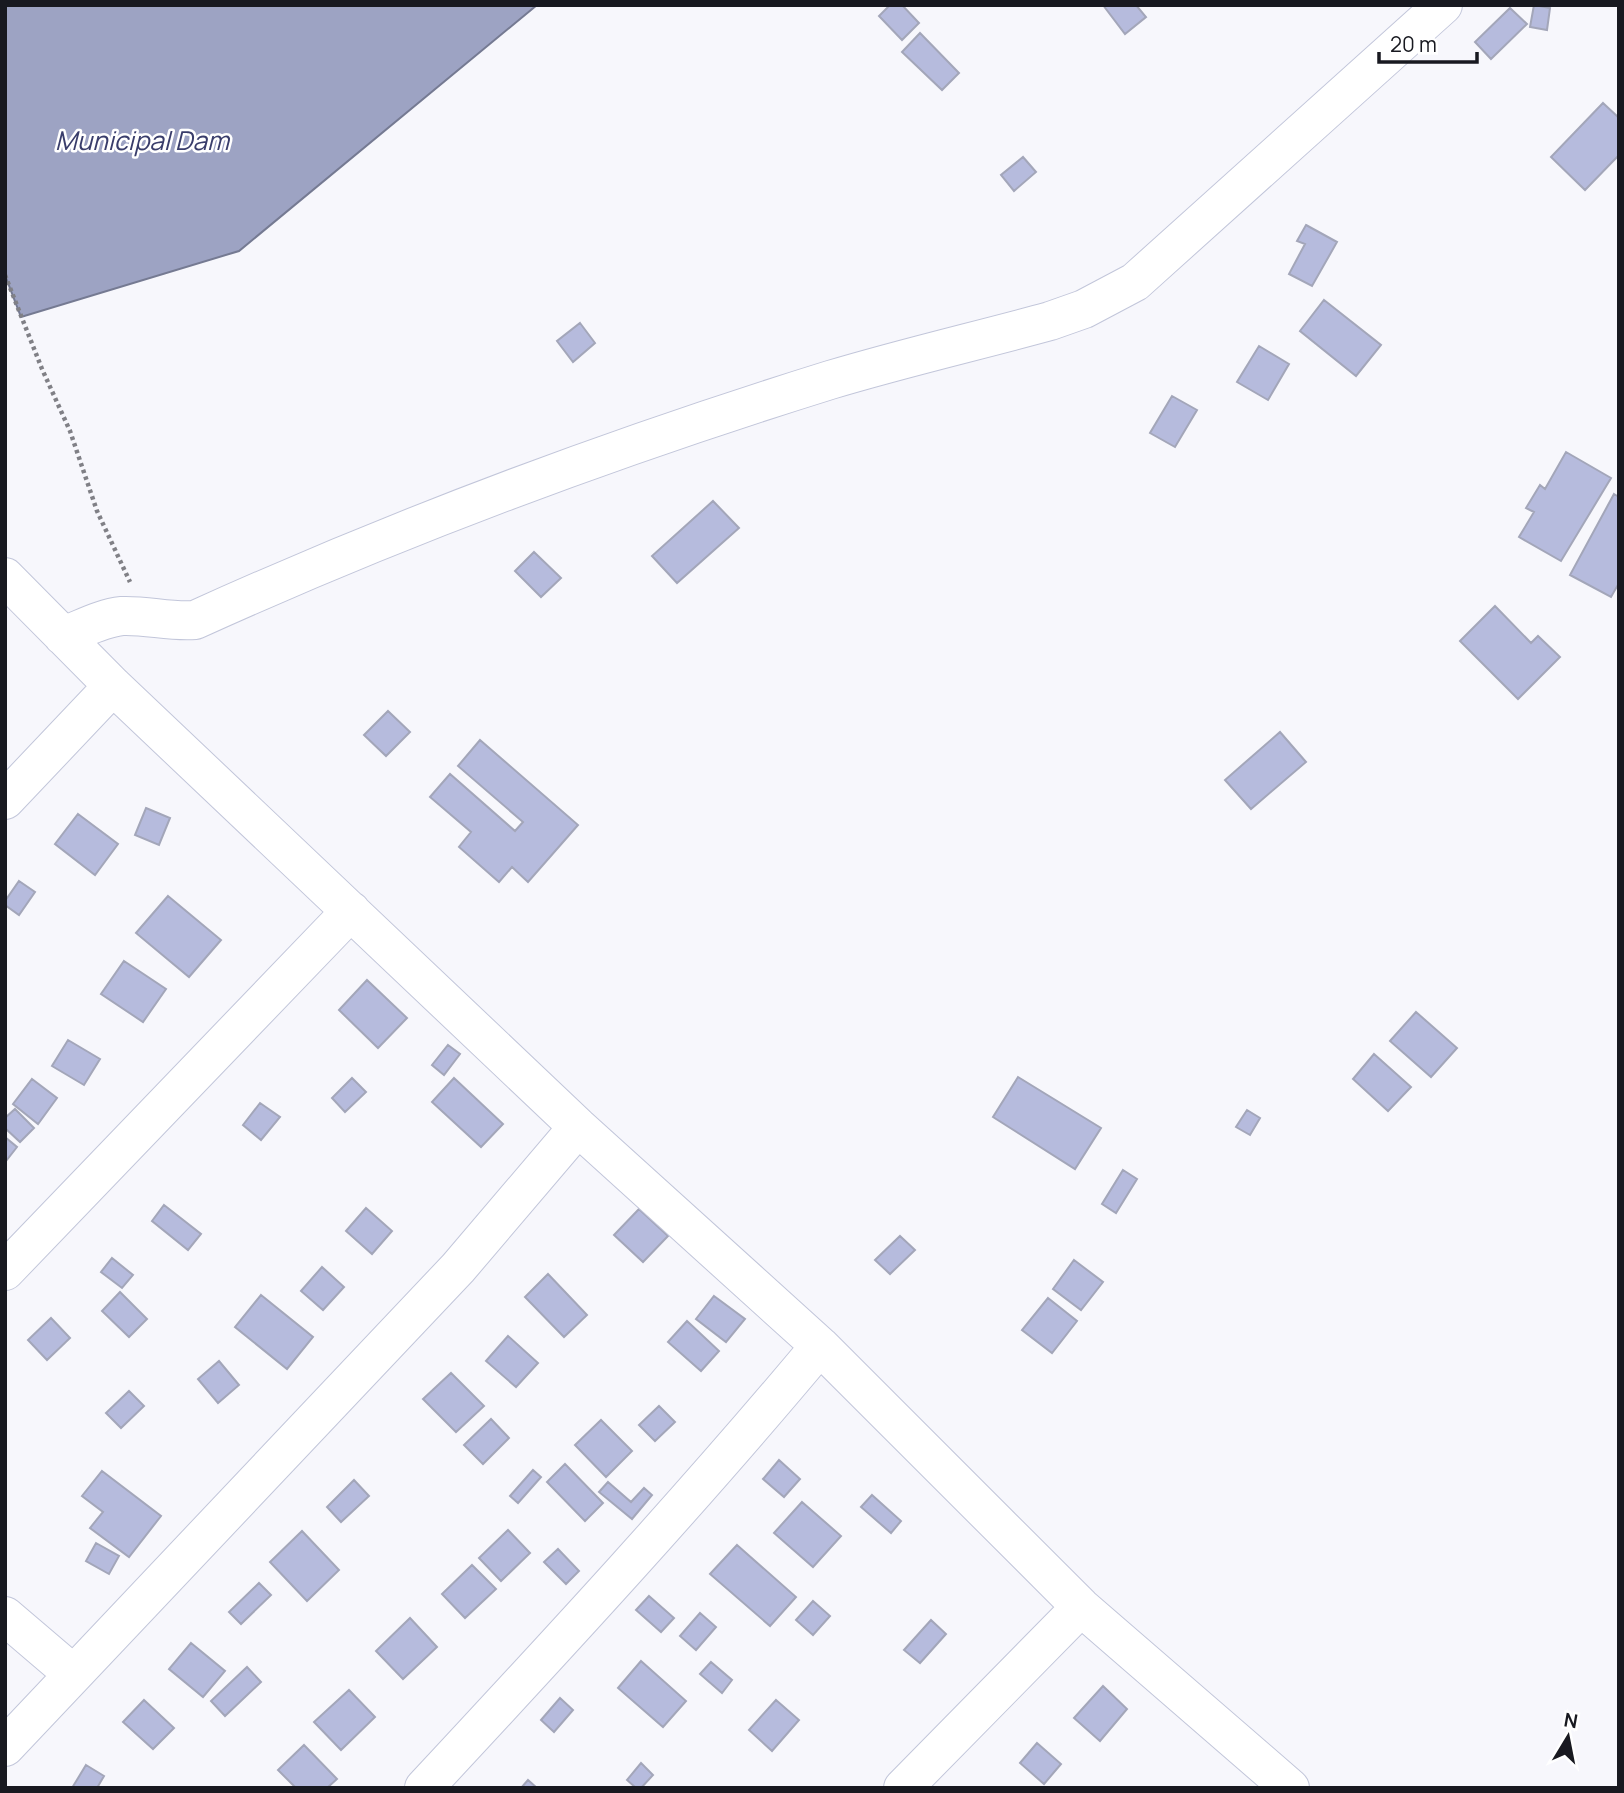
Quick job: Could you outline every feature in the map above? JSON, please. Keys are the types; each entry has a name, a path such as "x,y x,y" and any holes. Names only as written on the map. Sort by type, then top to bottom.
{"street":[{"path":"63,636 121,616 195,620 392,537 629,446 832,380 1051,321 1084,309 1135,282 1194,232 1443,5"},
{"path":"5,577 113,686 578,1127 820,1346 1081,1607 1290,1788"},
{"path":"5,800 113,686"},
{"path":"5,1271 351,911"},
{"path":"5,1747 458,1268 578,1127"},
{"path":"424,1788 619,1578 726,1458 820,1346"},
{"path":"903,1788 1081,1607"},
{"path":"5,1616 73,1674"}],"path":[{"path":"5,275 70,431 97,511 124,572 152,617"}],"water":[{"name":"Municipal Dam","path":"5,5 537,5 239,251 21,317 5,275"}],"building":[{"path":"890,5 902,5 919,23 902,40 879,16"},
{"path":"1103,5 1136,5 1146,17 1125,34"},
{"path":"1534,5 1550,8 1547,30 1530,27"},
{"path":"1510,8 1527,24 1491,59 1475,42"},
{"path":"920,33 959,73 942,90 902,52"},
{"path":"1603,103 1619,118 1619,155 1585,190 1551,157"},
{"path":"1023,157 1036,172 1014,191 1001,175"},
{"path":"1306,225 1337,242 1312,286 1289,274 1305,244 1297,241"},
{"path":"1324,300 1381,345 1356,376 1300,331"},
{"path":"580,323 595,343 573,362 557,341"},
{"path":"1259,346 1289,364 1268,400 1237,382"},
{"path":"1172,396 1197,410 1175,447 1150,433"},
{"path":"1566,452 1611,478 1561,561 1519,537 1534,512 1526,508 1540,485 1545,489"},
{"path":"1614,494 1619,497 1619,583 1611,597 1570,575"},
{"path":"713,501 739,528 677,583 652,556"},
{"path":"534,552 561,578 541,597 515,571"},
{"path":"1495,606 1531,643 1538,636 1560,657 1518,699 1460,641"},
{"path":"388,711 410,732 386,756 364,735"},
{"path":"1280,732 1306,762 1251,809 1225,780"},
{"path":"480,740 578,825 528,882 512,867 499,882 459,847 471,832 430,797 450,774 515,831 523,822 458,766"},
{"path":"146,808 170,818 159,845 135,835"},
{"path":"78,814 118,844 95,875 55,844"},
{"path":"19,881 35,892 19,915 5,905 5,901"},
{"path":"168,896 221,940 189,977 136,933"},
{"path":"124,961 166,989 143,1022 101,994"},
{"path":"367,980 407,1018 378,1048 339,1010"},
{"path":"1416,1012 1457,1048 1431,1077 1390,1041"},
{"path":"68,1040 100,1059 84,1085 52,1066"},
{"path":"448,1045 460,1054 444,1075 432,1065"},
{"path":"1374,1054 1411,1087 1388,1111 1353,1079"},
{"path":"1018,1077 1101,1128 1075,1169 993,1117"},
{"path":"352,1078 366,1092 345,1112 332,1098"},
{"path":"454,1078 503,1124 481,1147 432,1102"},
{"path":"32,1079 57,1098 38,1124 13,1104"},
{"path":"260,1103 280,1117 261,1140 243,1125"},
{"path":"15,1109 34,1128 20,1142 5,1128 5,1118"},
{"path":"1247,1110 1260,1118 1250,1135 1236,1127"},
{"path":"5,1137 17,1147 6,1161 5,1161"},
{"path":"1123,1170 1137,1179 1116,1213 1102,1204"},
{"path":"164,1205 201,1234 188,1250 152,1221"},
{"path":"366,1208 392,1231 372,1254 346,1231"},
{"path":"639,1209 668,1236 643,1262 614,1235"},
{"path":"900,1236 915,1250 890,1274 875,1260"},
{"path":"112,1258 133,1275 122,1288 101,1272"},
{"path":"1074,1260 1103,1282 1081,1310 1053,1289"},
{"path":"322,1267 344,1287 323,1310 301,1291"},
{"path":"548,1274 587,1315 564,1337 525,1297"},
{"path":"120,1292 147,1319 129,1337 102,1311"},
{"path":"261,1295 313,1337 287,1369 235,1327"},
{"path":"714,1296 745,1319 726,1342 696,1319"},
{"path":"1048,1298 1077,1321 1052,1353 1022,1330"},
{"path":"51,1318 70,1338 47,1360 28,1340"},
{"path":"687,1321 719,1351 701,1371 668,1342"},
{"path":"508,1336 538,1363 516,1387 486,1361"},
{"path":"219,1361 239,1385 218,1403 198,1379"},
{"path":"451,1373 484,1406 456,1432 423,1399"},
{"path":"129,1391 144,1406 121,1428 106,1413"},
{"path":"659,1406 675,1422 655,1441 639,1425"},
{"path":"491,1419 509,1438 483,1464 464,1445"},
{"path":"601,1420 632,1451 606,1477 575,1445"},
{"path":"779,1460 800,1479 784,1497 763,1479"},
{"path":"565,1464 603,1503 585,1521 547,1482"},
{"path":"533,1470 541,1477 518,1503 510,1496"},
{"path":"102,1471 161,1516 129,1557 90,1528 103,1512 82,1496"},
{"path":"354,1480 369,1496 341,1522 327,1507"},
{"path":"608,1482 631,1502 644,1488 652,1495 632,1519 599,1492"},
{"path":"872,1495 901,1521 891,1533 861,1507"},
{"path":"802,1502 841,1536 813,1567 774,1533"},
{"path":"508,1530 530,1553 501,1581 479,1558"},
{"path":"302,1531 339,1570 307,1601 270,1562"},
{"path":"96,1543 119,1556 109,1574 86,1561"},
{"path":"737,1545 796,1597 770,1626 710,1574"},
{"path":"558,1549 579,1571 566,1584 544,1562"},
{"path":"472,1565 496,1589 465,1618 442,1594"},
{"path":"259,1583 271,1595 241,1624 229,1612"},
{"path":"649,1596 674,1618 661,1632 636,1610"},
{"path":"813,1601 830,1616 813,1635 796,1620"},
{"path":"700,1613 716,1627 696,1650 680,1636"},
{"path":"410,1618 437,1647 403,1679 376,1651"},
{"path":"931,1620 946,1634 920,1663 904,1650"},
{"path":"191,1643 225,1671 203,1697 169,1669"},
{"path":"641,1661 686,1701 663,1727 618,1688"},
{"path":"711,1662 732,1680 722,1693 700,1674"},
{"path":"247,1667 261,1682 225,1716 211,1701"},
{"path":"1103,1686 1127,1709 1100,1741 1074,1718"},
{"path":"349,1690 375,1717 341,1750 314,1722"},
{"path":"560,1698 573,1710 554,1732 541,1720"},
{"path":"144,1700 174,1728 153,1749 123,1722"},
{"path":"776,1700 799,1720 772,1751 749,1730"},
{"path":"1037,1743 1061,1764 1044,1784 1020,1763"},
{"path":"304,1745 337,1779 327,1788 296,1788 278,1770"},
{"path":"641,1763 653,1775 641,1788 636,1788 627,1780"},
{"path":"86,1765 104,1776 97,1788 72,1788"},
{"path":"528,1780 537,1788 521,1788"}]}
